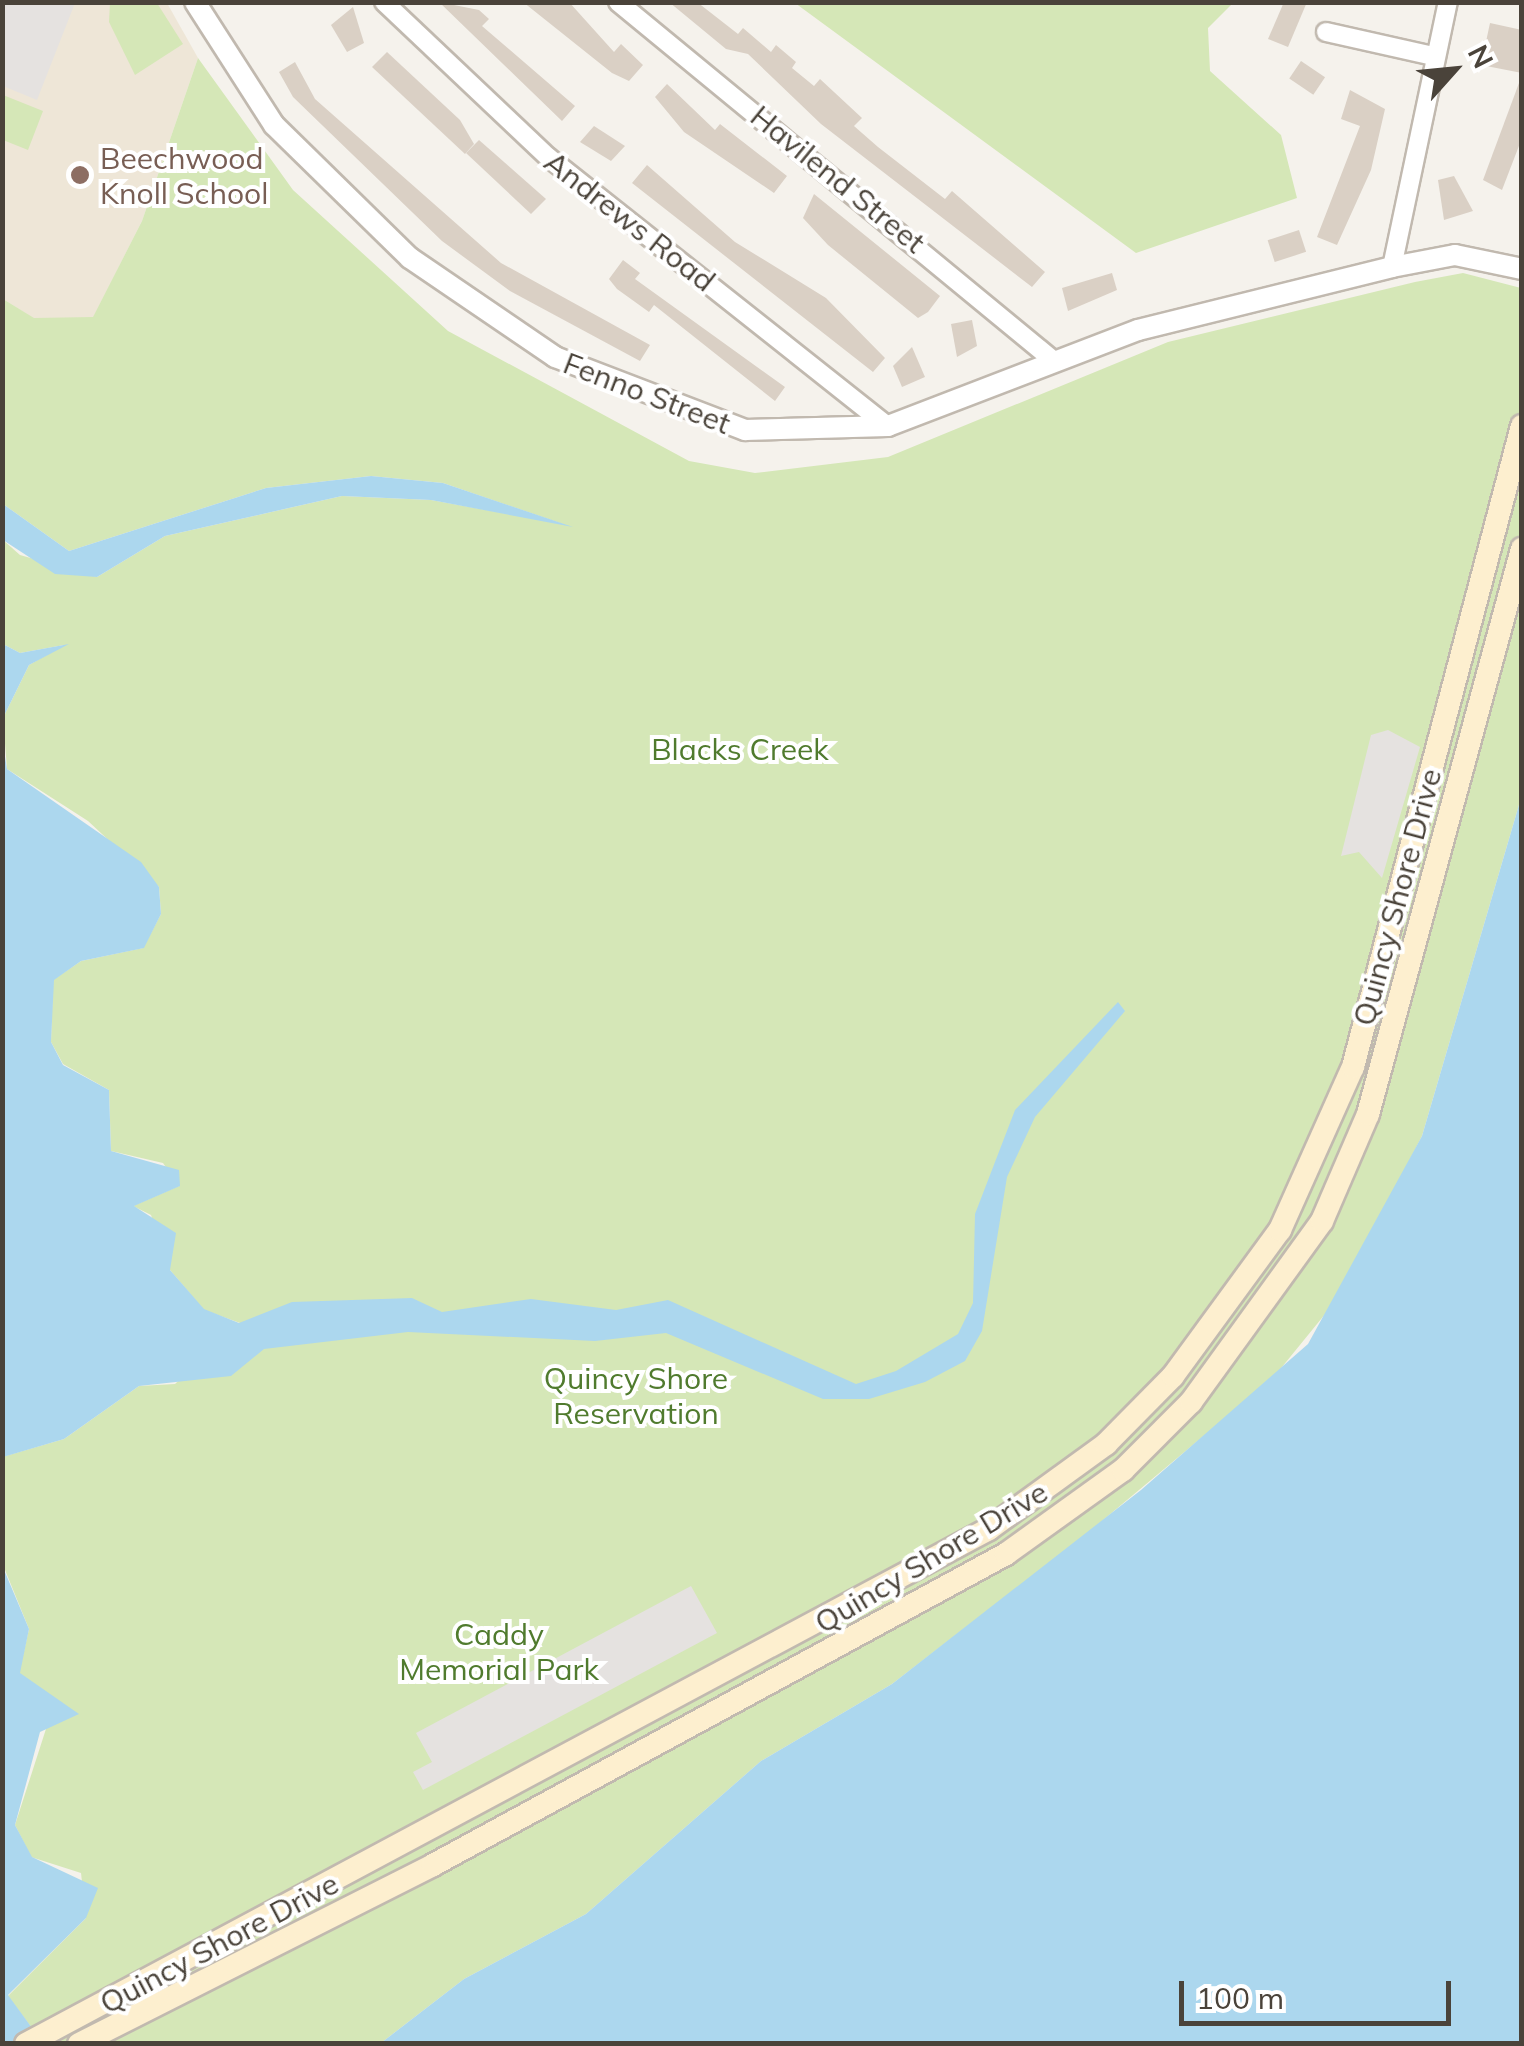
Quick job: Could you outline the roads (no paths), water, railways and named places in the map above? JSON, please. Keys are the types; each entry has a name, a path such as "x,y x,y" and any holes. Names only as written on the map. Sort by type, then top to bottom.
{"main road":[{"name":"Quincy Shore Drive","path":"26,2044 989,1529 1106,1444 1173,1376 1280,1230 1352,1067 1522,426"},
{"name":"Quincy Shore Drive","path":"79,2044 990,1563 1150,1444 1273,1300 1344,1172 1390,1046 1522,549"}],"street":[{"name":"Fenno Street","path":"195,2 297,151 410,258 514,334 699,419 785,434 888,426 1138,330 1455,256 1522,269"},
{"name":"Andrews Road","path":"384,2 548,158 888,426"},
{"name":"Havilend Street","path":"618,2 1054,360"},
{"path":"1392,268 1433,56 1448,2"},
{"path":"1326,32 1433,56"}],"water":[{"path":"371,476 443,483 573,527 431,500 342,496 165,536 97,577 55,574 3,540 3,504 69,551 266,488"},
{"path":"3,644 20,653 69,644 29,665 3,718"},
{"path":"3,744 7,769 141,862 159,887 161,914 144,948 81,961 54,980 51,1042 63,1065 109,1090 111,1151 179,1170 180,1186 134,1206 176,1233 170,1270 204,1309 239,1323 292,1302 412,1298 442,1312 531,1299 616,1310 668,1300 856,1384 896,1371 958,1334 973,1303 975,1214 1015,1110 1118,1002 1125,1011 1035,1117 1007,1177 982,1331 965,1361 925,1382 869,1399 823,1399 666,1333 595,1341 408,1332 264,1349 231,1376 139,1386 64,1439 3,1457"},
{"path":"1521,798 1521,2043 381,2043 464,1979 586,1914 761,1761 892,1684 1141,1490 1308,1344 1422,1136"},
{"path":"2,1565 29,1629 20,1673 79,1714 40,1732 15,1825 32,1857 98,1888 86,1918 8,1995 43,2043 3,2043"}],"place":[{"name":"Beechwood Knoll School","path":"80,175"}],"park label":[{"name":"Blacks Creek","path":"740,749"},
{"name":"Quincy Shore Reservation","path":"636,1395"},
{"name":"Caddy Memorial Park","path":"499,1651"}]}
